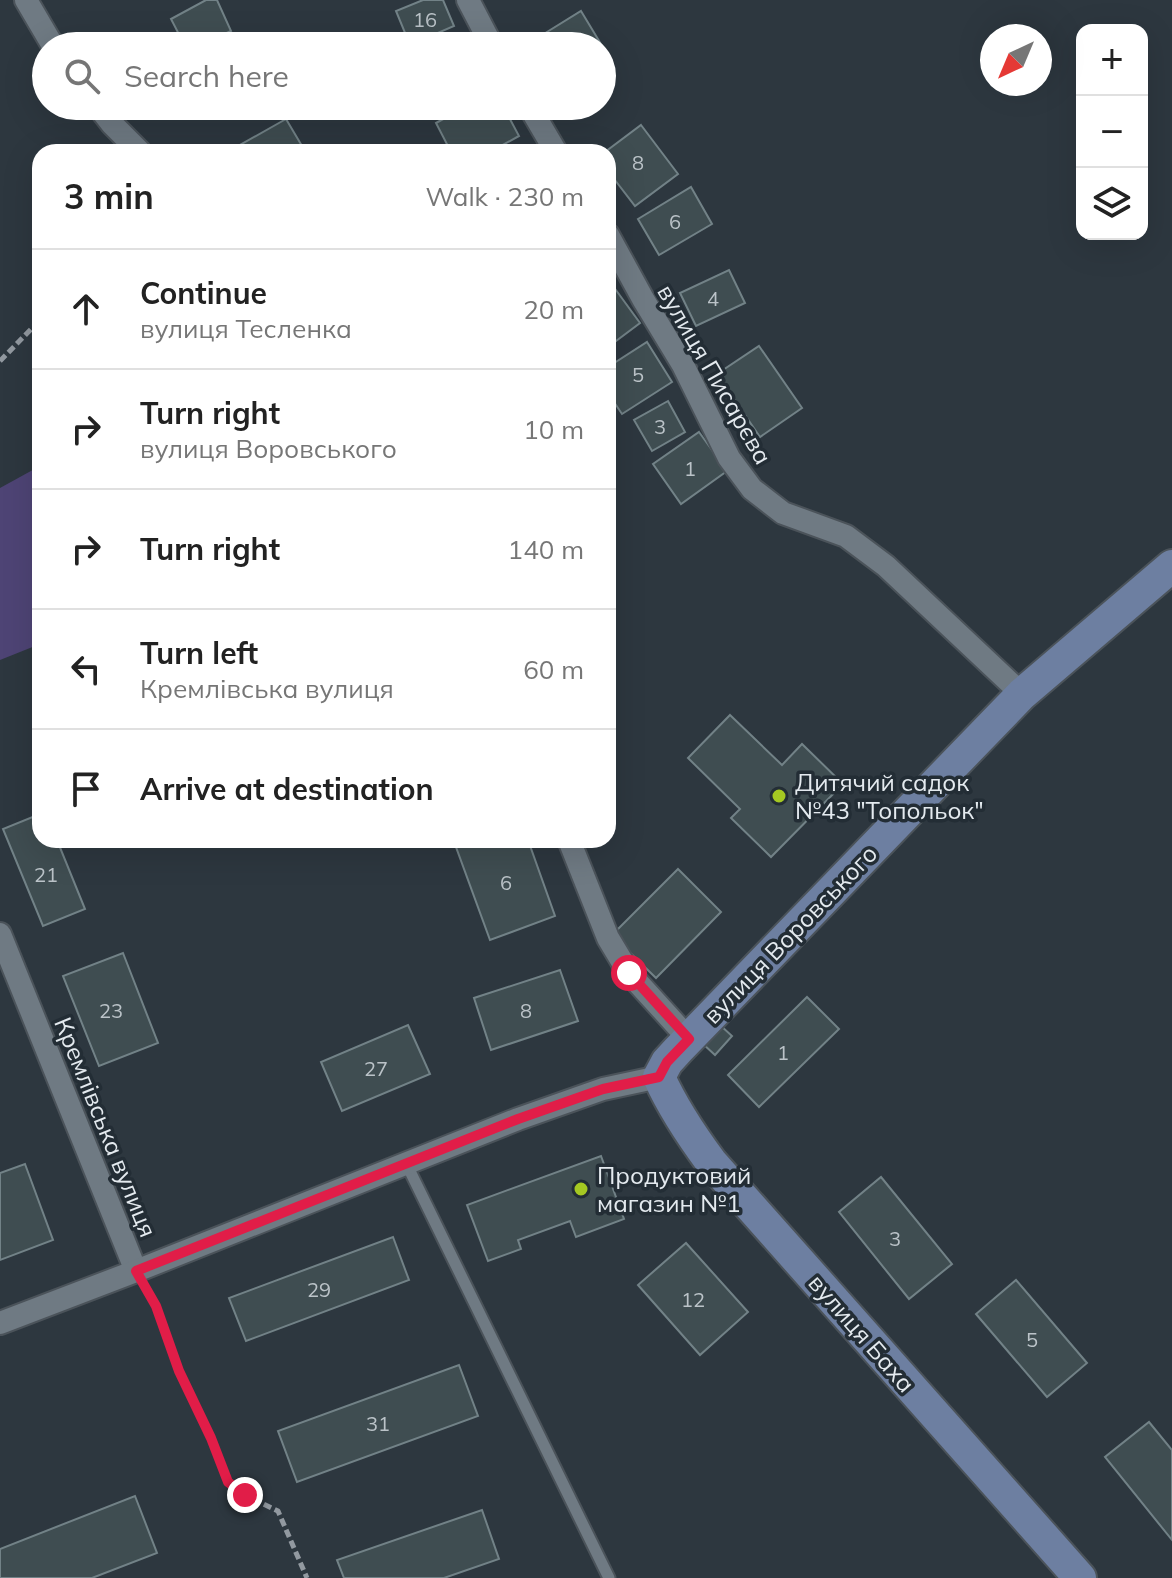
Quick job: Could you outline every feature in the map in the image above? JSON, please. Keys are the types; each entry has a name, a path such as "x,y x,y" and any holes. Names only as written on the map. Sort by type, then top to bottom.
{"street":[{"path":"26,0 45,32"},
{"path":"468,0 485,32"},
{"path":"109,120 132,144"},
{"path":"537,120 551,144"},
{"name":"вулиця Писарєва","path":"616,250 683,365 729,458 752,489 783,513 846,536 939,614 1022,694"},
{"name":"вулиця Воровського","path":"659,1077 667,1062 1022,694 1172,566"},
{"path":"572,848 608,938 629,973 689,1039"},
{"name":"Кремлівська вулиця","path":"0,934 136,1271"},
{"path":"0,1323 518,1119 603,1089 659,1077"},
{"name":"вулиця Баха","path":"659,1077 687,1130 711,1162 1080,1578"}],"lane":[{"path":"406,1163 609,1578"}],"path":[{"path":"0,361 32,328"},
{"name":"Кремлівська вулиця","path":"136,1271 156,1306 179,1371 228,1482 245,1495 278,1511 307,1578"}],"shaded area":[{"path":"32,470 32,647 0,660 0,488"}],"building":[{"path":"206,0 217,0 231,31 178,32 171,19"},
{"path":"423,0 443,0 454,26 440,32 405,32 396,11"},
{"path":"581,11 594,32 547,32"},
{"path":"287,120 301,144 242,144"},
{"path":"441,120 510,120 519,136 504,144 447,144 436,123"},
{"path":"641,125 678,174 635,206 616,181 616,144"},
{"path":"691,187 712,224 659,255 638,219"},
{"path":"729,270 745,303 696,326 680,293"},
{"path":"616,290 640,323 616,341"},
{"path":"647,342 672,382 622,414 616,405 616,362"},
{"path":"759,346 802,408 760,437 717,374"},
{"path":"668,401 685,432 652,451 634,420"},
{"path":"699,432 727,471 681,504 653,464"},
{"name":"Дитячий садок №43 \"Топольок\"","path":"730,715 782,765 802,744 843,784 771,857 731,818 740,809 688,758"},
{"path":"32,817 32,848 60,848 85,909 43,926 3,829"},
{"path":"456,848 531,848 555,916 490,940"},
{"path":"678,869 721,912 656,978 612,935"},
{"path":"123,953 158,1043 99,1066 63,976"},
{"path":"560,970 578,1021 491,1050 474,998"},
{"path":"807,997 839,1029 759,1107 728,1075"},
{"path":"408,1025 430,1074 342,1111 321,1062"},
{"path":"720,1025 732,1036 715,1055 703,1044"},
{"path":"601,1156 624,1219 576,1237 570,1221 518,1240 521,1249 488,1261 467,1205"},
{"path":"25,1164 53,1240 0,1260 0,1173"},
{"path":"881,1177 952,1264 909,1299 839,1212"},
{"path":"393,1237 409,1280 246,1341 229,1298"},
{"path":"686,1243 748,1312 700,1355 638,1285"},
{"path":"1016,1280 1087,1363 1047,1397 976,1314"},
{"path":"459,1365 478,1416 297,1482 278,1431"},
{"path":"1149,1422 1172,1450 1172,1540 1105,1457"},
{"path":"135,1496 157,1553 92,1578 0,1578 0,1549"},
{"path":"482,1510 499,1559 444,1578 344,1578 337,1560"}],"place":[{"name":"Дитячий садок №43 \"Топольок\"","path":"779,796"},
{"name":"Продуктовий магазин №1","path":"581,1189"}],"route":[{"path":"245,1495 228,1482 179,1371 156,1306 136,1271 518,1119 603,1089 659,1077 667,1062 689,1039 629,973"}]}
